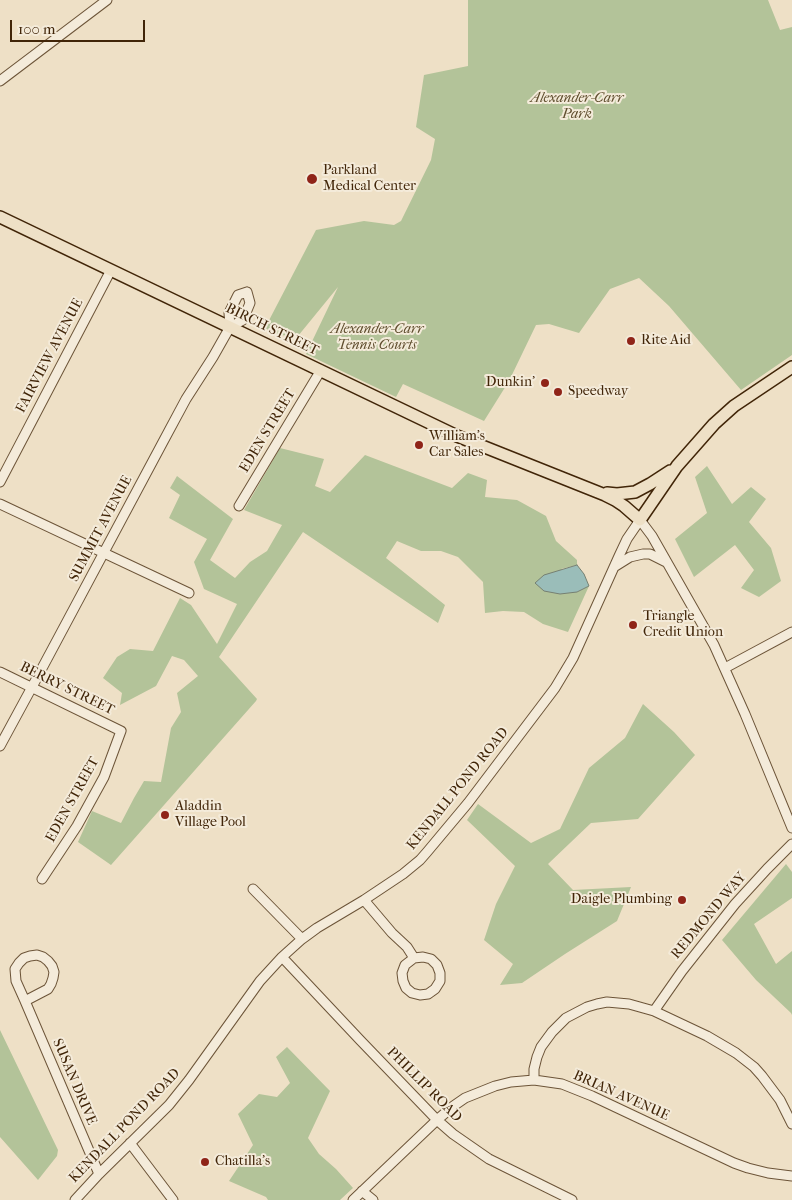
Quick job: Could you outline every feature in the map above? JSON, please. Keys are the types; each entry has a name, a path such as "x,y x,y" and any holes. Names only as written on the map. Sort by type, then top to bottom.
{"main road":[{"name":"BIRCH STREET","path":"0,217 457,436 615,500 640,520"},
{"path":"640,520 677,466 714,424 761,387 792,367"},
{"path":"597,492 617,494 635,492 677,466"}],"street":[{"path":"0,81 107,0"},
{"name":"FAIRVIEW AVENUE","path":"0,482 111,270"},
{"name":"SUMMIT AVENUE","path":"0,746 186,399 230,327"},
{"name":"EDEN STREET","path":"239,506 321,370"},
{"path":"0,504 189,593"},
{"path":"640,520 652,536 705,628 725,668 792,828"},
{"name":"KENDALL POND ROAD","path":"75,1200 169,1105 260,980 282,957 302,939 403,874 420,860 468,803 555,688 573,658 627,539 640,520"},
{"path":"614,567 630,557 643,554 650,554 666,562"},
{"path":"725,668 792,632"},
{"name":"BERRY STREET","path":"0,672 121,731"},
{"name":"EDEN STREET","path":"42,879 77,826 104,777 121,731"},
{"name":"REDMOND WAY","path":"654,1012 682,970 723,919 792,844"},
{"path":"253,889 302,939"},
{"path":"364,900 392,933 407,947 414,958"},
{"name":"SUSAN DRIVE","path":"25,1001 48,989 52,984 54,972 52,966 43,957 36,955 24,958 15,970 16,981 99,1174"},
{"name":"PHILLIP ROAD","path":"282,957 437,1120 465,1143 489,1159 572,1200"},
{"path":"423,957 431,959 439,969 440,982 436,989 428,994 412,993 406,988 403,981 402,973 405,966 414,958 423,957"},
{"path":"534,1080 534,1069 542,1047 558,1025 566,1018 587,1007 608,1002 629,1004 654,1012 707,1036 745,1060 762,1076 772,1089 792,1124"},
{"name":"BRIAN AVENUE","path":"353,1200 437,1120 465,1098 511,1082 534,1080 562,1084 583,1092 734,1164 768,1173 792,1176"},
{"path":"130,1143 173,1200"},
{"path":"362,1191 373,1200"}],"green space":[{"path":"468,0 768,0 780,30 792,27 792,355 741,390 669,306 639,278 610,289 579,333 549,324 536,325 509,381 484,421 403,384 396,397 306,354 338,287 298,336 277,335 265,328 316,230 364,221 394,225 401,221 431,160 435,139 416,127 424,75 468,66"},
{"path":"280,448 324,459 315,486 330,492 365,455 452,488 468,473 487,480 485,497 517,500 546,516 556,541 577,560 577,565 561,569 577,592 589,586 568,632 543,624 524,612 503,611 485,613 483,582 458,557 441,551 421,551 397,541 386,558 445,605 438,623 303,532 219,657 257,699 256,701 111,865 78,842 92,811 121,823 144,781 161,782 171,728 181,712 177,693 198,676 184,660 172,656 156,686 120,705 122,693 103,678 117,657 130,649 153,651 180,598 191,605 217,644 237,604 204,589 194,562 207,539 169,518 180,495 170,488 177,476 233,519 210,560 235,578 250,562 267,551 282,525 244,510"},
{"path":"707,466 732,504 751,487 766,499 749,522 771,548 781,581 759,597 741,588 754,570 735,545 694,577 675,539 707,513 695,477"},
{"path":"643,704 674,732 695,755 638,819 591,823 548,864 573,890 631,887 617,921 522,983 500,985 513,964 484,940 496,904 515,866 467,820 478,804 531,843 560,829 589,768 625,738"},
{"path":"786,864 792,872 792,898 754,924 776,964 792,951 792,1015 756,980 722,940"},
{"path":"0,1030 58,1150 57,1156 38,1180 0,1137"},
{"path":"287,1047 330,1091 308,1138 319,1154 353,1188 340,1200 268,1200 266,1197 229,1181 253,1145 238,1114 259,1094 277,1097 290,1083 276,1057"}],"water":[{"path":"577,565 584,574 589,586 577,592 560,594 544,591 535,583 544,575"}],"place":[{"name":"Parkland Medical Center","path":"312,179"},
{"name":"Rite Aid","path":"631,341"},
{"name":"Dunkin'","path":"545,383"},
{"name":"Speedway","path":"558,392"},
{"name":"William's Car Sales","path":"419,445"},
{"name":"Triangle Credit Union","path":"633,625"},
{"name":"Aladdin Village Pool","path":"165,815"},
{"name":"Daigle Plumbing","path":"682,900"},
{"name":"Chatilla's","path":"205,1162"}],"park label":[{"name":"Alexander-Carr Park","path":"577,108"},
{"name":"Alexander-Carr Tennis Courts","path":"377,338"}]}
